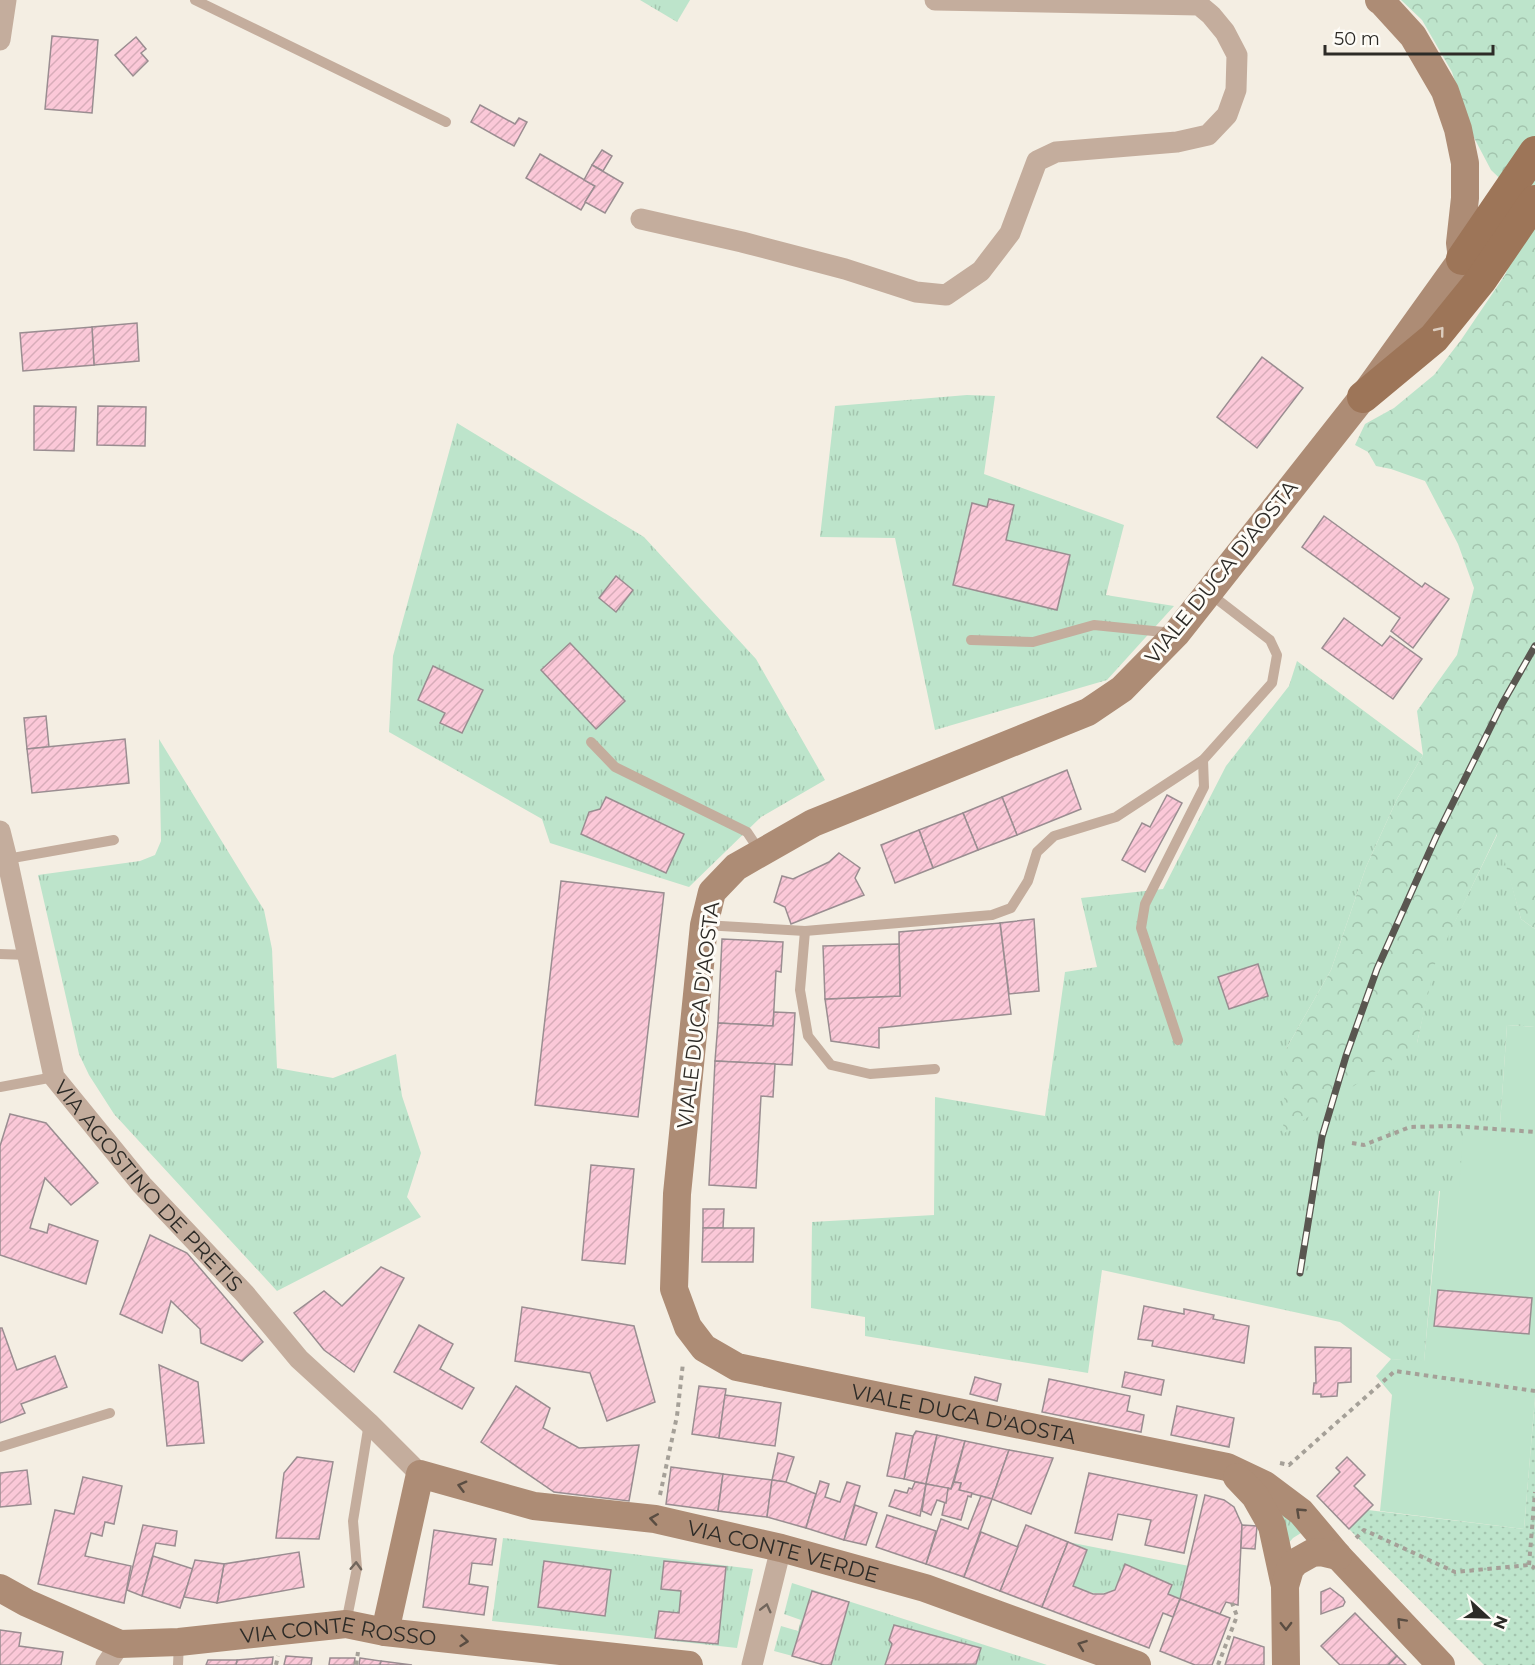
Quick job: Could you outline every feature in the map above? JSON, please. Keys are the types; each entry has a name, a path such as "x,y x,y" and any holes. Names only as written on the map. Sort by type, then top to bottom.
{"main road":[{"path":"1379,0 1413,36 1445,91 1458,129 1465,163 1465,198 1460,243 1462,259"},
{"path":"1462,259 1529,161"},
{"path":"1364,397 1434,338 1481,280 1535,201"},
{"name":"VIALE DUCA D'AOSTA","path":"1441,1665 1338,1556 1301,1512 1264,1485 1227,1467 737,1367 704,1348 688,1327 674,1289 676,1194 704,925 712,892 736,867 813,823 1089,712 1122,689 1176,634 1207,592 1364,397 1462,259"},
{"path":"1227,1467 1255,1496 1272,1526 1285,1586 1286,1665"},
{"path":"385,1632 420,1474"},
{"name":"VIA CONTE VERDE","path":"420,1474 534,1506 655,1519 781,1548 925,1588 1137,1665"},
{"path":"1285,1586 1290,1569 1304,1556 1321,1552 1338,1556"},
{"name":"VIA CONTE ROSSO","path":"0,1588 113,1655 178,1653 284,1629 346,1624 385,1632 596,1660 689,1665"}],"street":[{"path":"0,40 6,0"},
{"path":"641,219 845,269 916,292 946,295 981,271 1010,233 1037,161 1056,152 1177,142 1208,135 1227,115 1236,90 1237,55 1225,32 1199,5 935,0"},
{"name":"VIA AGOSTINO DE PRETIS","path":"0,831 54,1077 141,1185 245,1294 299,1359 369,1423 420,1474"},
{"path":"752,1665 781,1548"}],"lane":[{"path":"195,0 446,122"},
{"path":"704,925 805,931 992,915 1011,908 1028,881 1037,852 1054,836 1116,817 1203,760 1272,683 1276,655 1270,640 1207,592"},
{"path":"971,640 1033,642 1094,624 1176,634"},
{"path":"591,742 615,767 747,832 761,853"},
{"path":"1178,1040 1141,928 1145,904 1204,787 1203,760"},
{"path":"7,859 114,840"},
{"path":"805,931 800,990 808,1036 831,1065 870,1074 935,1069"},
{"path":"0,954 28,954"},
{"path":"0,1087 54,1077"},
{"path":"0,1447 110,1413"},
{"path":"346,1624 357,1568 353,1521 369,1423"}],"path":[{"path":"1352,1143 1364,1144 1410,1127 1454,1126 1535,1132"},
{"path":"655,1519 677,1416 688,1327"},
{"path":"1271,1462 1289,1465 1395,1371 1535,1391"},
{"path":"1529,1565 1535,1492"},
{"path":"1338,1556 1364,1530 1455,1572 1529,1565 1535,1568"},
{"path":"1218,1665 1237,1616 1232,1604"}],"green space":[{"path":"640,0 690,0 677,22"},
{"path":"1401,0 1535,0 1535,929 1521,919 1497,834 1435,964 1417,1043 1283,1134 1286,1049 1331,970 1366,867 1397,799 1423,755 1417,711 1457,655 1474,588 1458,544 1425,481 1376,466 1368,452 1355,445 1365,424 1394,408 1434,375 1505,275 1523,236 1517,195 1491,170 1471,132 1452,72 1422,20"},
{"path":"967,395 995,396 984,474 1124,525 1106,595 1174,606 1107,680 935,730 895,538 820,537 835,406"},
{"path":"457,423 644,537 756,659 825,780 761,817 689,887 550,843 542,819 389,732 393,656"},
{"path":"1297,661 1423,755 1397,799 1366,867 1331,970 1286,1049 1417,1043 1434,964 1498,833 1521,919 1535,929 1535,1027 1507,1025 1500,1125 1459,1191 1439,1191 1424,1362 1391,1359 1340,1322 1102,1270 1088,1373 865,1336 865,1317 811,1308 812,1222 934,1215 935,1097 1045,1116 1065,972 1097,967 1081,898 1163,889 1226,766 1289,686"},
{"path":"159,739 264,910 272,949 277,1068 333,1078 396,1054 402,1096 421,1153 407,1197 421,1217 277,1291 114,1114 89,1075 79,1054 38,875 140,861 155,855 161,841"},
{"path":"1507,1025 1535,1027 1535,1397 1524,1529 1380,1511 1392,1395 1376,1376 1391,1359 1424,1361 1440,1191 1459,1191 1464,1123 1500,1125"},
{"path":"1535,1397 1535,1665 1484,1665 1349,1529 1368,1510 1524,1529"},
{"path":"1272,1496 1301,1533 1287,1545"},
{"path":"503,1538 753,1569 737,1648 492,1621"},
{"path":"1068,1542 1189,1566 1180,1599 1168,1594 1172,1585 1125,1565 1115,1590 1094,1593 1073,1586 1086,1550"},
{"path":"792,1583 1047,1665 826,1665 774,1651 781,1626 798,1631 801,1620 784,1614"}],"building":[{"path":"52,36 98,40 92,113 45,109"},
{"path":"136,37 146,49 141,53 148,61 133,76 115,55"},
{"path":"480,105 515,124 519,118 527,122 514,146 471,122"},
{"path":"602,150 612,156 603,171 592,165"},
{"path":"540,154 595,186 581,210 526,178"},
{"path":"592,165 623,183 605,213 585,202 595,186 584,180"},
{"path":"137,323 139,361 94,365 92,327"},
{"path":"92,327 94,365 23,371 20,333"},
{"path":"1262,357 1303,388 1257,448 1217,417"},
{"path":"34,406 76,407 74,451 34,450"},
{"path":"98,406 146,407 145,446 97,445"},
{"path":"989,499 1014,505 1006,540 1070,555 1057,610 953,585 972,503 987,507"},
{"path":"1324,516 1422,587 1425,583 1449,599 1413,648 1391,631 1400,618 1302,547"},
{"path":"616,576 633,590 616,612 599,598"},
{"path":"1344,618 1382,646 1390,636 1422,659 1393,699 1322,648"},
{"path":"570,643 625,701 596,729 541,670"},
{"path":"433,666 483,690 462,733 440,723 445,713 418,700"},
{"path":"46,716 49,747 27,749 24,718"},
{"path":"125,739 129,783 32,793 27,749"},
{"path":"1067,770 1081,809 1017,835 1002,797"},
{"path":"1167,795 1182,803 1145,872 1122,860 1142,823 1150,827"},
{"path":"606,797 684,834 666,873 581,834 589,812 600,809"},
{"path":"1002,797 1017,835 978,850 963,813"},
{"path":"963,813 978,850 933,868 919,830"},
{"path":"919,830 933,868 895,883 881,845"},
{"path":"839,853 860,868 855,878 864,895 791,924 785,907 774,902 782,876 793,879 829,862"},
{"path":"561,881 664,893 638,1117 535,1105"},
{"path":"1034,919 1039,991 1009,994 1000,923"},
{"path":"1000,923 1011,1014 879,1028 879,1048 831,1041 825,999 900,996 899,932"},
{"path":"722,939 783,942 781,972 776,971 773,1026 718,1023"},
{"path":"899,944 900,996 825,999 823,946"},
{"path":"1258,964 1268,996 1229,1009 1218,977"},
{"path":"774,1012 795,1013 792,1065 715,1061 718,1023 773,1026"},
{"path":"715,1061 775,1064 773,1097 761,1096 756,1188 709,1185"},
{"path":"10,1114 46,1123 98,1183 71,1205 45,1178 30,1228 47,1233 49,1224 98,1241 86,1284 0,1255 0,1146"},
{"path":"591,1165 634,1169 625,1264 582,1260"},
{"path":"703,1209 724,1209 723,1228 703,1228"},
{"path":"703,1228 754,1228 753,1262 702,1262"},
{"path":"150,1235 187,1253 263,1342 242,1361 201,1343 200,1329 171,1301 162,1333 120,1314"},
{"path":"381,1267 404,1278 354,1372 324,1350 294,1313 324,1291 342,1306"},
{"path":"1438,1290 1532,1298 1529,1334 1434,1326"},
{"path":"1144,1306 1184,1314 1184,1309 1214,1315 1213,1319 1249,1326 1244,1363 1152,1346 1153,1341 1138,1339"},
{"path":"522,1307 634,1326 655,1402 607,1421 590,1373 515,1361"},
{"path":"419,1325 453,1344 440,1369 474,1388 462,1409 394,1372"},
{"path":"0,1328 2,1328 17,1370 55,1356 67,1387 21,1404 25,1413 0,1423"},
{"path":"1315,1347 1351,1348 1351,1382 1338,1383 1337,1396 1321,1397 1321,1394 1313,1394 1314,1383 1316,1383"},
{"path":"159,1365 198,1382 204,1443 167,1446"},
{"path":"1125,1372 1164,1380 1161,1395 1122,1387"},
{"path":"975,1377 1001,1384 997,1401 970,1394"},
{"path":"1049,1379 1130,1396 1127,1411 1144,1415 1141,1432 1042,1412"},
{"path":"516,1386 550,1408 543,1428 579,1448 639,1445 629,1501 554,1492 481,1442"},
{"path":"699,1386 726,1389 719,1438 692,1434"},
{"path":"725,1395 781,1403 775,1446 719,1438"},
{"path":"1177,1406 1234,1418 1229,1447 1171,1435"},
{"path":"916,1431 937,1435 926,1484 904,1479"},
{"path":"896,1433 913,1436 904,1479 887,1476"},
{"path":"937,1435 965,1441 951,1489 926,1484"},
{"path":"965,1441 1009,1450 992,1499 959,1490 961,1483 954,1482"},
{"path":"1009,1450 1053,1458 1031,1514 992,1499"},
{"path":"778,1453 794,1457 786,1482 772,1480"},
{"path":"297,1457 333,1462 319,1539 276,1538 284,1473"},
{"path":"1347,1457 1365,1475 1354,1486 1373,1505 1349,1529 1317,1496 1340,1472 1336,1468"},
{"path":"671,1467 723,1474 718,1511 666,1504"},
{"path":"27,1470 31,1504 0,1507 0,1473"},
{"path":"1089,1473 1197,1495 1184,1553 1145,1545 1151,1520 1118,1514 1112,1540 1075,1533"},
{"path":"723,1474 772,1480 767,1517 718,1511"},
{"path":"83,1477 122,1486 114,1524 105,1522 102,1536 91,1533 85,1556 131,1566 124,1603 38,1584 55,1510 74,1514"},
{"path":"772,1480 786,1482 816,1494 806,1528 767,1517"},
{"path":"820,1481 829,1484 825,1497 840,1502 847,1482 860,1486 844,1540 806,1528"},
{"path":"915,1482 926,1484 920,1516 889,1506 895,1490 907,1493"},
{"path":"954,1482 961,1483 959,1490 972,1493 971,1497 968,1496 961,1520 942,1515 948,1488 951,1489"},
{"path":"926,1484 948,1488 946,1503 937,1500 931,1515 922,1511"},
{"path":"1205,1495 1224,1500 1234,1507 1242,1525 1238,1605 1226,1602 1220,1614 1180,1599"},
{"path":"981,1496 992,1499 964,1577 926,1564 941,1519 968,1529"},
{"path":"855,1505 877,1513 866,1545 844,1540"},
{"path":"887,1515 936,1531 926,1564 876,1547"},
{"path":"143,1525 177,1531 175,1546 156,1543 142,1596 127,1590"},
{"path":"1026,1525 1068,1542 1042,1607 1000,1591"},
{"path":"1242,1525 1257,1526 1255,1549 1241,1548"},
{"path":"434,1530 496,1539 492,1565 472,1563 469,1584 488,1587 484,1615 423,1607"},
{"path":"981,1532 1018,1547 1000,1591 964,1577"},
{"path":"1068,1542 1087,1550 1073,1586 1093,1594 1104,1594 1115,1590 1125,1564 1172,1585 1168,1594 1180,1599 1173,1617 1163,1613 1149,1648 1042,1607"},
{"path":"299,1552 304,1587 217,1603 224,1564"},
{"path":"153,1556 193,1569 180,1608 142,1596"},
{"path":"195,1560 224,1564 217,1603 184,1597"},
{"path":"544,1561 611,1570 605,1616 538,1607"},
{"path":"664,1561 726,1567 718,1644 655,1638 659,1611 679,1613 681,1591 661,1589"},
{"path":"1330,1588 1345,1602 1343,1606 1321,1614 1321,1592"},
{"path":"812,1591 849,1602 831,1665 792,1656"},
{"path":"1180,1599 1230,1618 1212,1665 1195,1665 1160,1651"},
{"path":"1355,1613 1397,1656 1388,1665 1340,1665 1321,1646"},
{"path":"894,1625 981,1648 976,1664 885,1665 892,1644 889,1640"},
{"path":"0,1630 21,1633 19,1646 63,1652 61,1665 0,1665"},
{"path":"1234,1637 1264,1647 1264,1665 1225,1665"},
{"path":"286,1656 312,1658 311,1665 284,1665"},
{"path":"1397,1656 1406,1665 1388,1665"},
{"path":"273,1657 272,1665 236,1665 237,1660"},
{"path":"330,1658 355,1658 354,1665 329,1665"},
{"path":"360,1658 381,1661 380,1665 359,1665"},
{"path":"208,1660 237,1660 236,1665 206,1665"},
{"path":"381,1661 412,1665 380,1665"}],"railway":[{"path":"1300,1273 1322,1137 1346,1056 1377,969 1436,837 1502,704 1535,646"}]}
